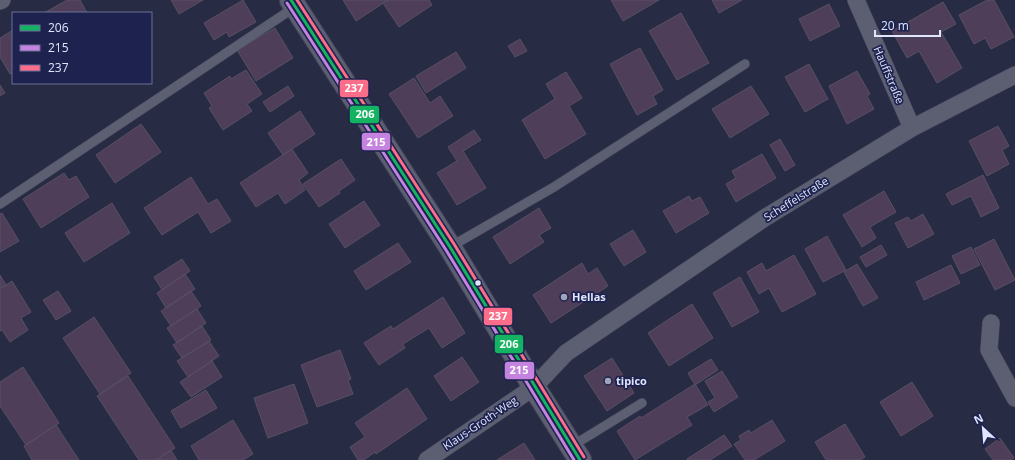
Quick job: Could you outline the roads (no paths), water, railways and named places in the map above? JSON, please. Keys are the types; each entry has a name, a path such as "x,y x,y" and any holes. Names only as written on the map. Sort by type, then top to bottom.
{"street":[{"name":"Hauffstraße","path":"856,0 912,128"},
{"path":"293,3 450,247 534,387 576,453"},
{"name":"Scheffelstraße","path":"534,387 566,353 766,218 912,128 1015,75"},
{"path":"991,323 989,350 1015,398"},
{"name":"Klaus-Groth-Weg","path":"427,460 534,387"}],"lane":[{"path":"0,204 293,3"},
{"path":"450,247 554,187 745,64"},
{"path":"576,453 642,403"}],"place":[{"name":"Hellas","path":"564,297"},
{"name":"tipico","path":"608,381"}]}
